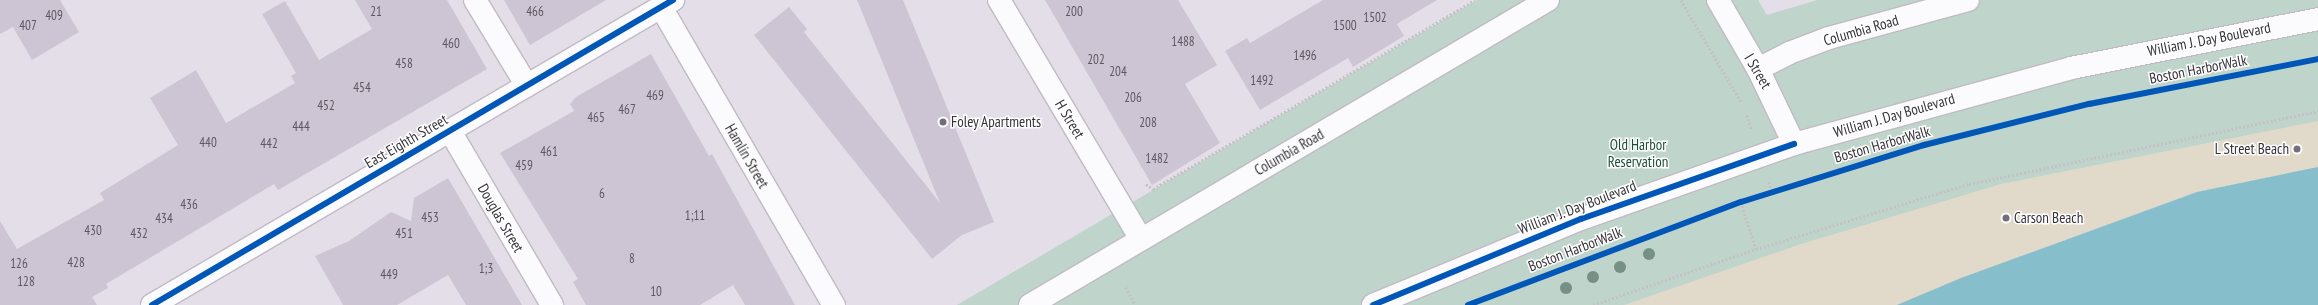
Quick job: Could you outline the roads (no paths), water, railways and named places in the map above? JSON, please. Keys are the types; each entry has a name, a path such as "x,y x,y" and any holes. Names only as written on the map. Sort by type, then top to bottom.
{"main road":[{"path":"475,0 526,86"},
{"name":"H Street","path":"999,0 1142,239"},
{"name":"Columbia Road","path":"1030,305 1548,0"},
{"name":"I Street","path":"1718,0 1758,69 1794,144"},
{"name":"Columbia Road","path":"1758,69 1821,41 1968,0"},
{"name":"East Eighth Street","path":"152,305 667,4"},
{"name":"Hamlin Street","path":"667,4 834,305"},
{"name":"William J. Day Boulevard","path":"1373,305 1524,241 1794,144 2071,68 2318,19"},
{"name":"Douglas Street","path":"450,130 552,305"}],"water":[{"path":"2318,167 2318,305 1897,305 1961,278 2197,192"}],"place":[{"name":"Foley Apartments","path":"943,122"},
{"name":"L Street Beach","path":"2297,149"},
{"name":"Carson Beach","path":"2006,218"}],"park label":[{"name":"Old Harbor Reservation","path":"1638,152"}]}
